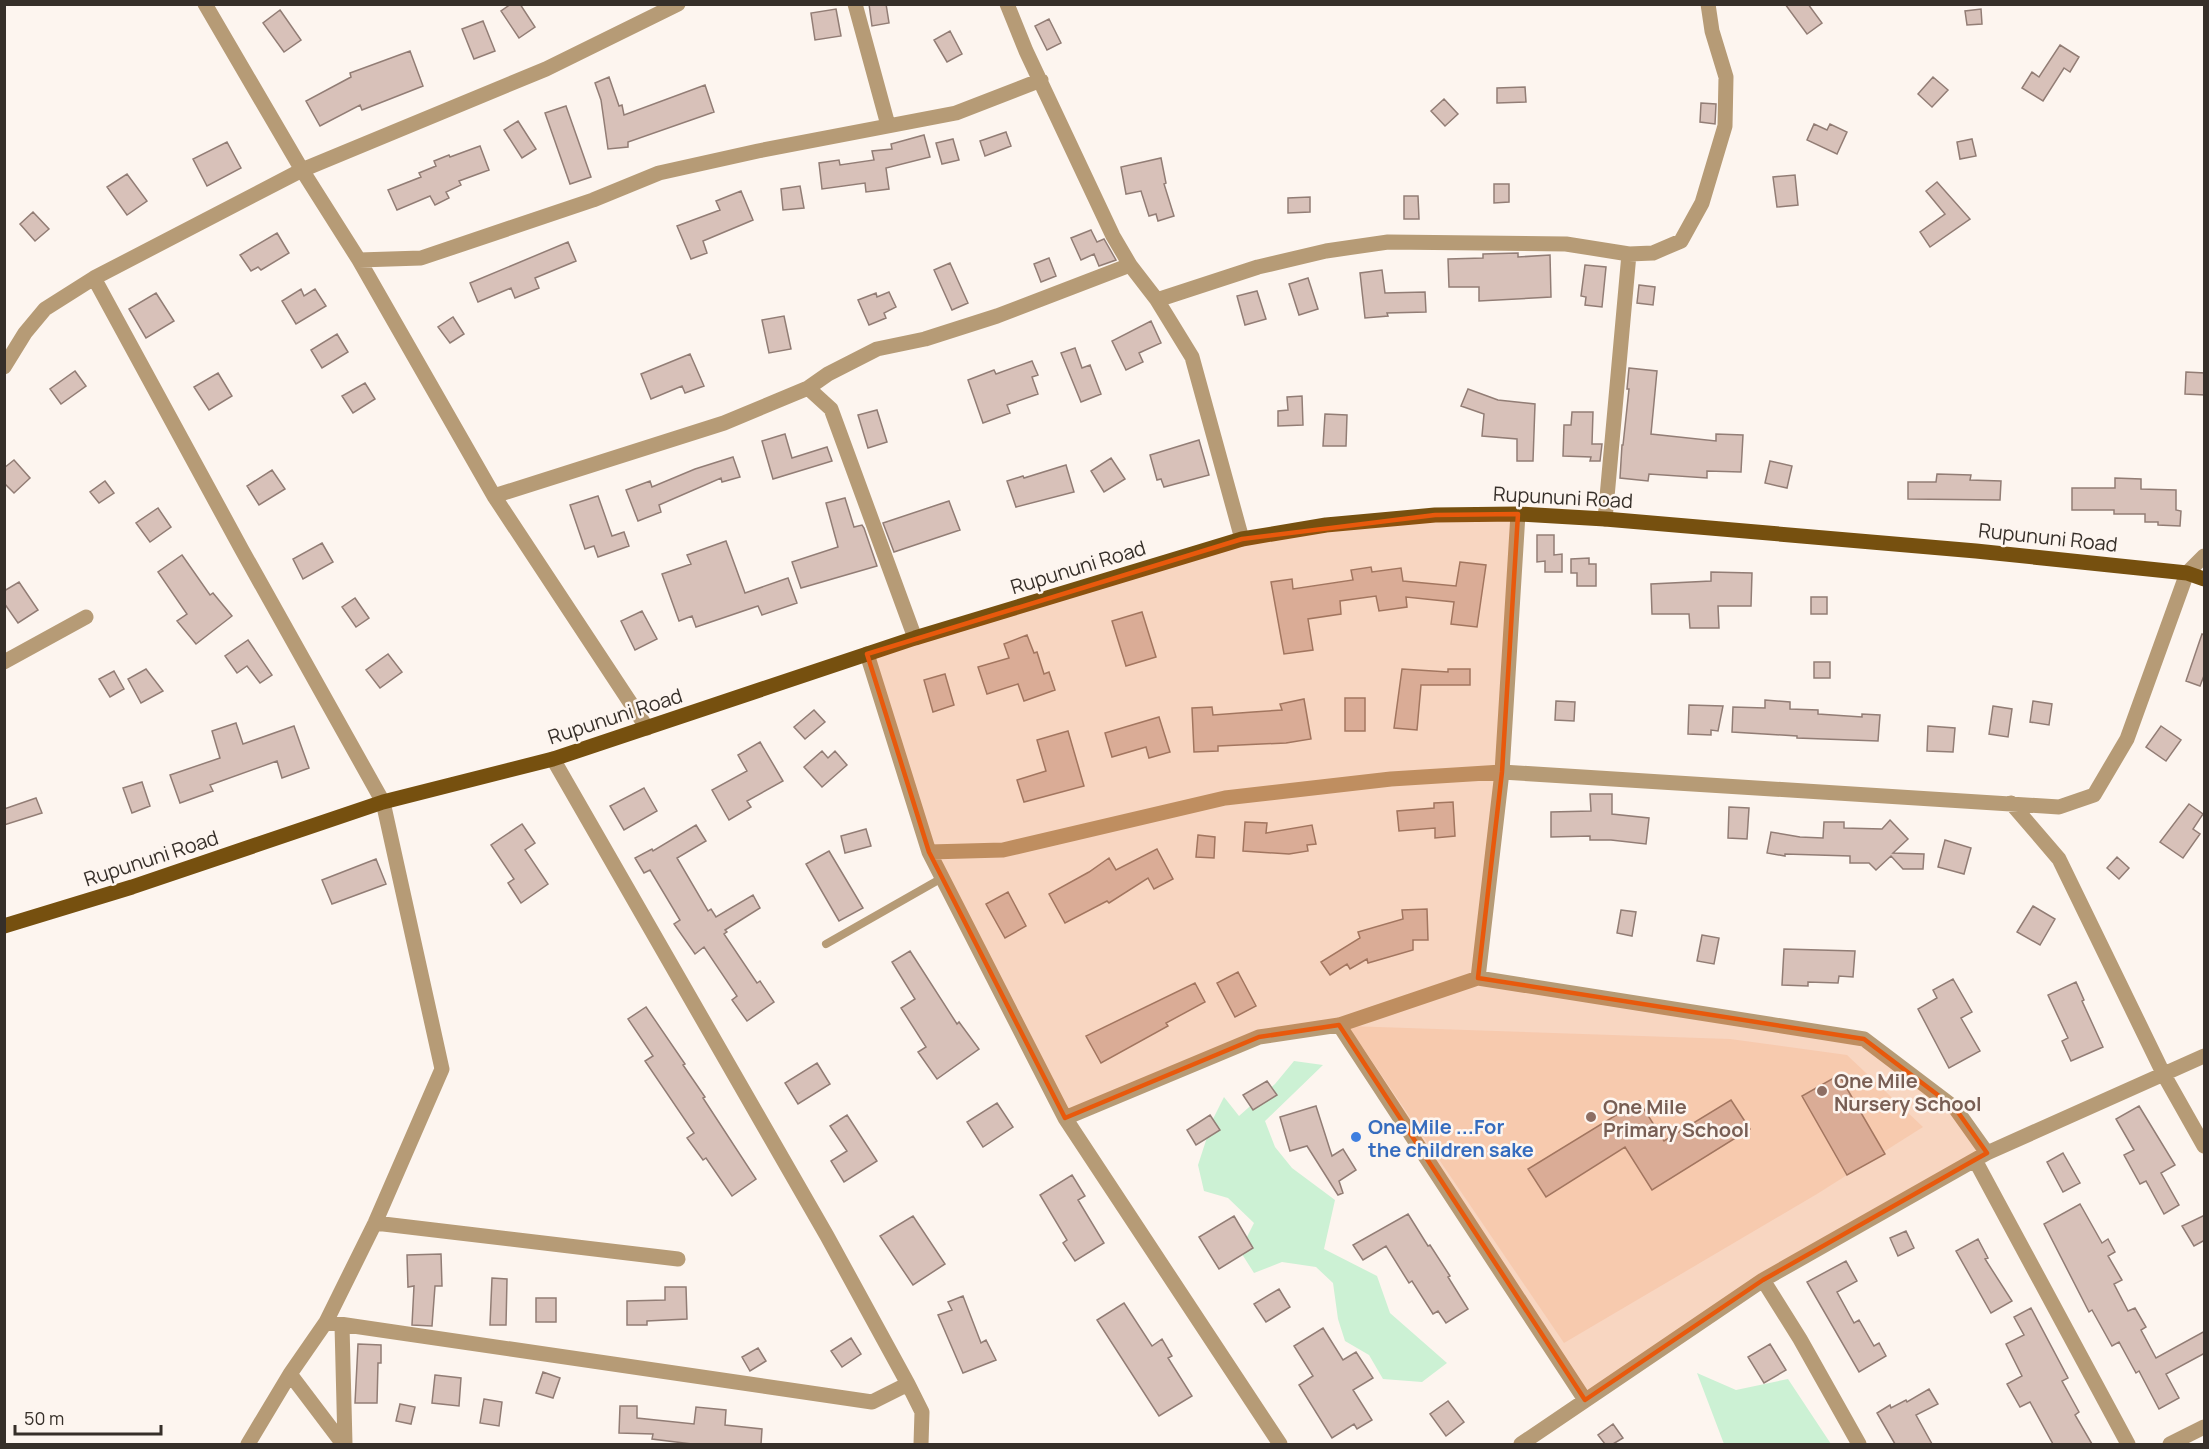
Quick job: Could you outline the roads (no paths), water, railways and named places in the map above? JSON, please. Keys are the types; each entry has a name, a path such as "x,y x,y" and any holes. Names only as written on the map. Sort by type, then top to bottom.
{"main road":[{"name":"Rupununi Road","path":"4,926 132,887 383,802 553,759 867,654 1242,539 1326,525 1435,515 1518,514 1605,519 1976,551 2187,573 2205,579"}],"street":[{"path":"205,4 302,170 359,260 494,496 647,728"},
{"path":"4,367 25,333 45,309 94,278 302,170 546,69 678,4"},
{"path":"855,4 888,125"},
{"path":"1007,4 1026,51 1113,236 1130,265 1157,300 1192,357 1242,539"},
{"path":"1157,300 1258,267 1326,251 1388,242 1566,244 1629,254 1653,253 1681,241 1702,203 1725,126 1726,77 1713,32 1708,4"},
{"path":"359,260 421,258 593,200 659,173 758,151 957,113 1041,80"},
{"path":"1605,519 1629,254"},
{"path":"494,496 724,423 808,388 828,374 877,349 925,339 997,316 1130,265"},
{"path":"94,278 383,802 442,1070 375,1223 326,1322 290,1374 248,1444"},
{"path":"808,388 831,409 915,639"},
{"path":"1478,978 1502,772 1518,514"},
{"path":"928,852 1003,850 1225,798 1390,779 1502,772 2060,807 2094,795 2127,740 2187,573 2205,556"},
{"path":"4,662 86,617"},
{"path":"867,654 928,852 1065,1118 1280,1444"},
{"path":"553,759 827,1236 908,1384 922,1412 921,1444"},
{"path":"2011,803 2060,859 2164,1075 2205,1146"},
{"path":"1065,1118 1259,1037 1340,1025 1478,978 1864,1039 1955,1108 2128,1444"},
{"path":"1340,1025 1585,1400"},
{"path":"1521,1444 1763,1280 1981,1157 2205,1056"},
{"path":"375,1223 678,1259"},
{"path":"1763,1280 1800,1339 1859,1444"},
{"path":"326,1322 872,1402 908,1384"},
{"path":"342,1325 344,1444"},
{"path":"290,1374 344,1444"},
{"path":"2170,1444 2205,1427"}],"lane":[{"path":"826,944 942,878"}],"place":[{"name":"One Mile Nursery School","path":"1822,1091"},
{"name":"One Mile Primary School","path":"1591,1117"},
{"name":"One Mile ...For the children sake","path":"1356,1137"}]}
